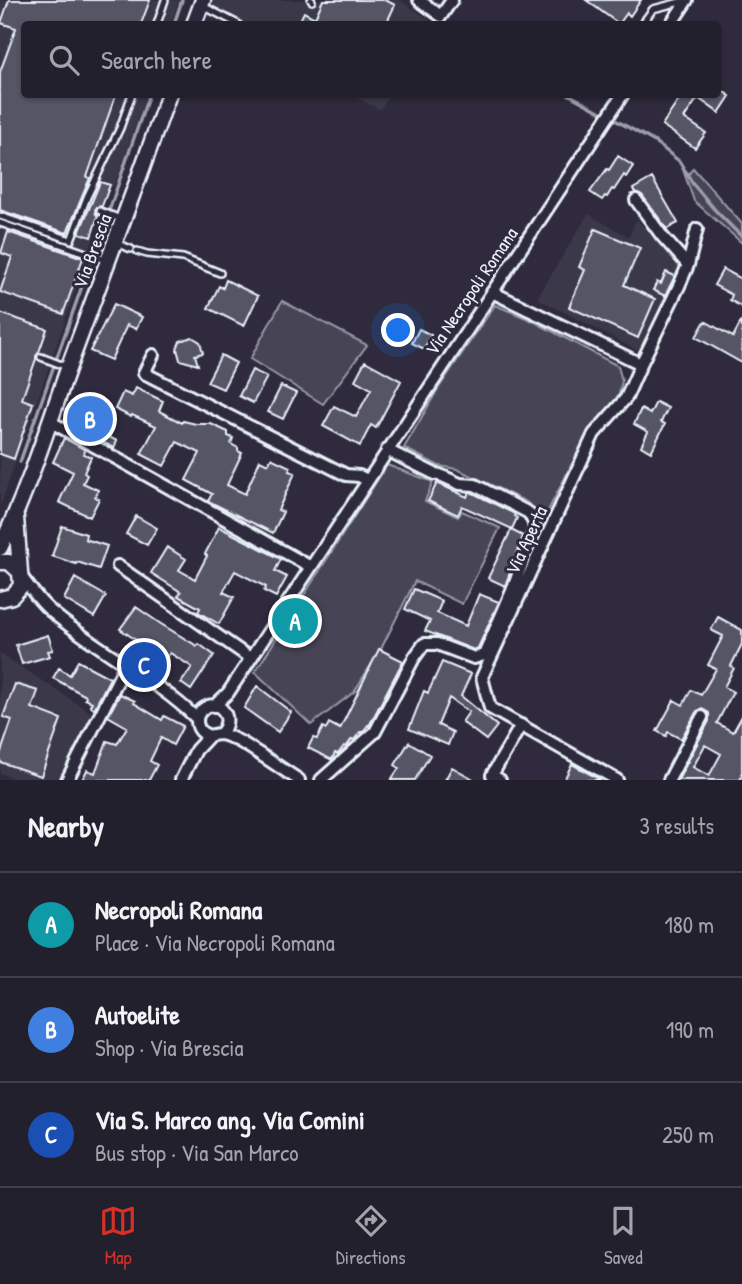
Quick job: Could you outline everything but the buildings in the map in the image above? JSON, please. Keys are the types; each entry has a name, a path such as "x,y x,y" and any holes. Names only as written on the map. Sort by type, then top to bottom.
{"main road":[{"path":"195,21 202,3"},
{"name":"Via Brescia","path":"0,548 51,422 65,366 104,259 116,243 168,98"},
{"name":"Via Brescia","path":"15,516 20,574"},
{"path":"0,562 9,562 17,568 22,581 19,590 6,598 0,611"}],"street":[{"path":"419,0 441,16 452,0"},
{"path":"673,21 687,0"},
{"name":"Via Necropoli Romana","path":"214,706 228,693 620,98"},
{"path":"636,200 662,236 688,265"},
{"name":"Via Aperta","path":"617,780 490,708 482,677 594,434 626,398 688,265 697,229"},
{"path":"492,292 641,364"},
{"path":"153,355 144,373 328,470 368,480"},
{"path":"51,422 311,567"},
{"name":"Via Aperta","path":"321,780 375,732 414,658 425,644 437,644 474,658 484,655 512,592 535,529 529,513 475,485 460,484 387,450"},
{"path":"346,475 350,487 359,493"},
{"path":"118,566 250,658"},
{"path":"20,574 51,612 179,701 209,726 237,740 299,780"},
{"path":"6,598 35,595"},
{"path":"67,780 125,666"},
{"name":"Via Necropoli Romana","path":"181,780 209,726 227,720 228,693"},
{"path":"209,726 208,706 214,706 226,714"},
{"path":"669,780 702,717"},
{"path":"500,780 492,775 520,725"}],"lane":[{"path":"157,21 165,0"},
{"path":"644,21 653,9 687,0"},
{"path":"202,3 233,21"},
{"path":"0,216 71,240 131,98"},
{"path":"84,205 91,208"},
{"path":"100,211 124,220"},
{"path":"0,223 104,259"},
{"path":"116,243 147,254 183,258 220,274"},
{"path":"41,357 65,366"}],"shaded area":[{"path":"0,0 179,0 172,21 21,21 21,98 145,98 114,187 109,186 91,236 94,238 0,507"},
{"path":"213,0 400,0 431,21 221,21 224,13 212,3"},
{"path":"357,98 388,98 380,110"},
{"path":"682,167 689,174 693,168 742,224 742,243 694,201"},
{"path":"588,214 629,237 636,219 683,266 642,353 537,298"},
{"path":"282,301 367,345 323,404 250,359"},
{"path":"495,305 531,320 618,366 622,381 619,394 589,430 545,517 525,501 457,469 439,466 404,448 438,389"},
{"path":"387,465 433,482 425,501 458,517 462,511 500,528 462,604 415,581 382,647 354,692 311,725 255,672"},
{"path":"0,653 96,716 62,780 17,780 0,773"}],"waterway":[{"path":"175,21 182,0"},
{"path":"110,208 148,98"},
{"path":"575,98 655,142 679,161 693,184 742,237"},
{"path":"20,462 106,218"}],"place":[{"name":"Autoelite","path":"90,419"},
{"name":"Necropoli Romana","path":"295,621"},
{"name":"Via S. Marco ang. Via Comini","path":"144,665"}]}
